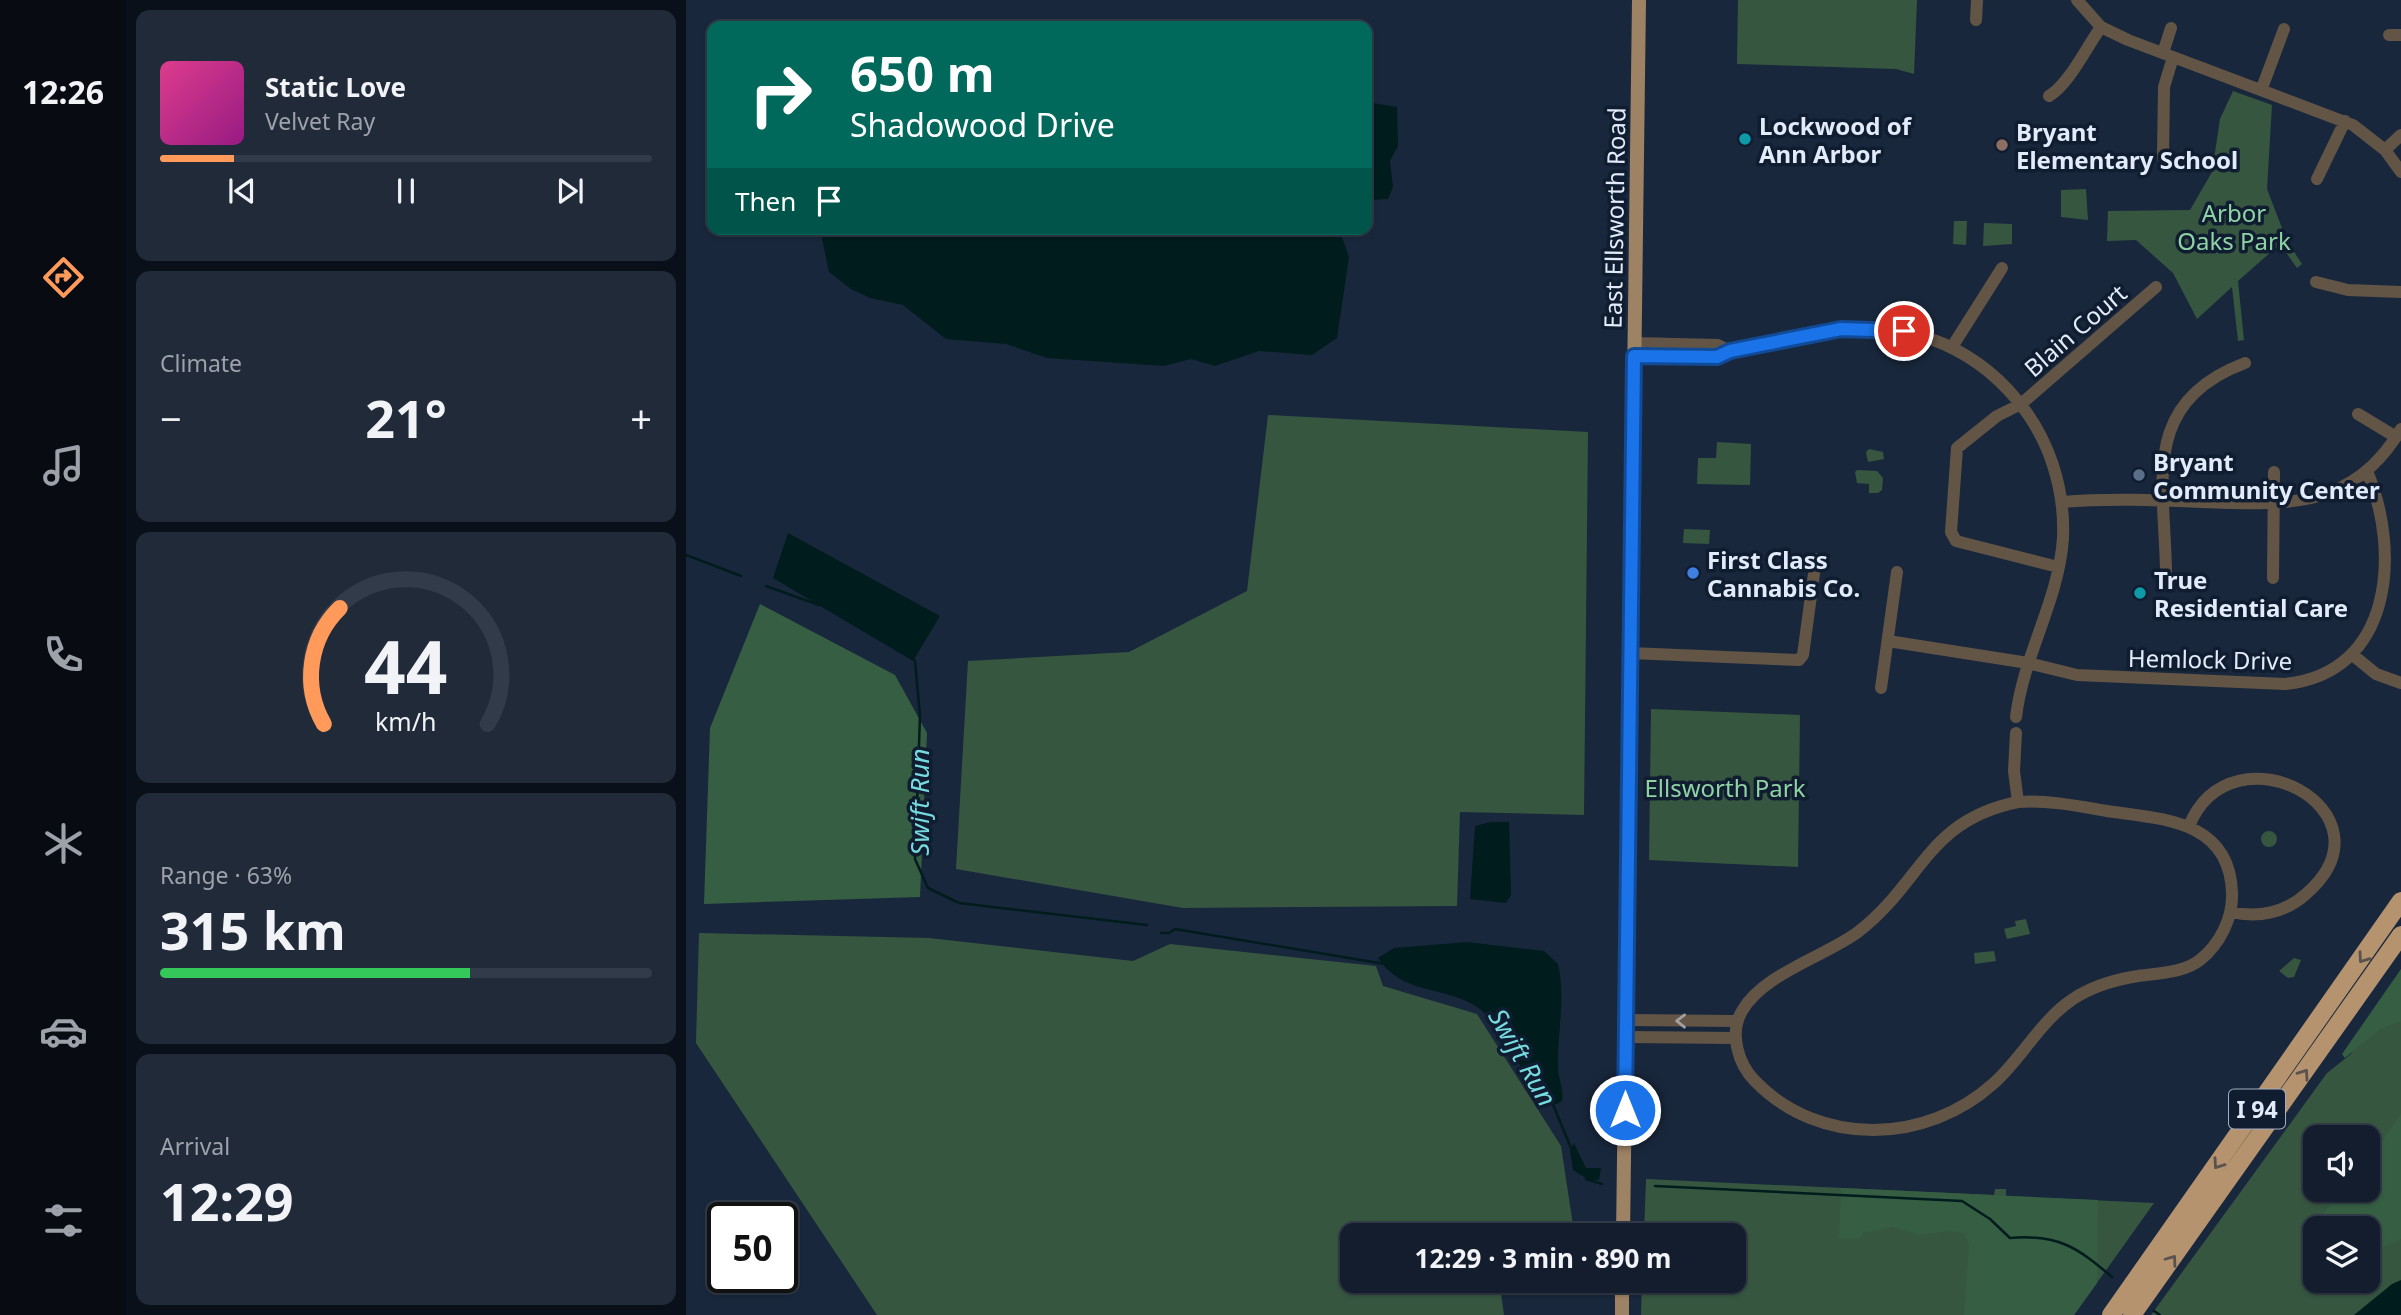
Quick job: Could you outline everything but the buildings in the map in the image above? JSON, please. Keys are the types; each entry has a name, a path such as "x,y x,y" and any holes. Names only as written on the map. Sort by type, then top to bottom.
{"highway":[{"name":"I 94","path":"2111,1315 2401,901"},
{"name":"I 94","path":"2132,1315 2401,935"}],"main road":[{"name":"East Ellsworth Road","path":"1623,1223 1639,0"},
{"path":"1622,1293 1622,1315"}],"street":[{"path":"1976,20 1977,0"},
{"path":"2077,0 2101,27 2345,121 2385,150 2401,172"},
{"path":"2049,96 2062,89 2079,57 2101,27"},
{"path":"2163,157 2164,87 2171,28"},
{"path":"2262,88 2284,29"},
{"path":"2317,179 2345,121"},
{"path":"2385,150 2401,135"},
{"path":"1952,347 2002,268"},
{"path":"2316,282 2348,290 2401,292"},
{"name":"Blain Court","path":"2058,567 1961,544 1952,537 1956,448 1997,416 2021,404 2156,287"},
{"path":"1634,350 1717,357 1730,351 1857,327 1904,331 1952,347 1987,368 2021,404 2049,452 2062,502 2062,542 2058,567 2028,663 2017,717"},
{"path":"2166,572 2161,500 2165,448 2180,412 2215,376 2245,363"},
{"path":"2062,502 2107,499 2276,505 2324,495 2367,471 2399,433 2358,414"},
{"name":"Hemlock Drive","path":"1888,641 2099,677 2285,684 2328,674 2354,656 2382,611 2394,560 2383,500 2367,471"},
{"path":"2273,578 2276,505 2274,472"},
{"path":"1630,653 1799,660 1803,654 1816,559"},
{"path":"1881,688 1898,572"},
{"path":"2354,656 2376,674 2401,683"},
{"path":"2016,733 2014,771 2018,802"},
{"path":"2189,826 2199,808 2211,795 2242,779 2266,779 2294,787 2314,798 2327,813 2334,829 2333,852 2309,892 2282,910 2248,914 2231,912"},
{"path":"2018,802 2068,804 2166,819 2189,826 2205,835 2225,861 2232,885 2231,912 2215,944 2197,962 2172,971 2105,983 2085,991 2063,1006 2010,1066 1976,1098 1947,1115 1917,1125 1872,1131 1846,1130 1804,1115 1777,1100 1753,1079 1743,1066 1736,1038 1737,1021 1751,998 1761,989 1841,943 1868,922 1947,833 1984,811 2018,802"},
{"path":"1625,1020 1737,1021"},
{"path":"1625,1037 1736,1038"}],"green space":[{"path":"1738,0 1917,0 1914,74 1896,69 1737,64"},
{"name":"Arbor Oaks Park","path":"2233,91 2272,105 2267,189 2287,241 2302,264 2297,268 2280,244 2238,281 2244,340 2238,341 2232,287 2197,319 2173,273 2136,240 2107,241 2108,211 2190,210 2212,172 2220,119"},
{"path":"2086,189 2088,220 2061,217 2061,190"},
{"path":"1954,221 1967,221 1966,245 1953,244"},
{"path":"1984,223 2012,224 2012,244 1983,246"},
{"path":"1268,415 1588,432 1584,815 1460,812 1457,906 1183,908 956,869 968,661 1129,652 1247,591"},
{"path":"1717,442 1751,444 1750,485 1697,484 1698,458 1716,458"},
{"path":"1869,449 1883,452 1884,459 1868,462 1866,452"},
{"path":"1857,470 1877,471 1883,478 1882,490 1869,493 1869,484 1857,483"},
{"path":"1684,529 1710,530 1709,544 1683,543"},
{"path":"760,604 895,675 927,733 920,897 704,904 710,728"},
{"name":"Ellsworth Park","path":"1651,709 1800,715 1798,867 1649,860"},
{"path":"2266,831 2272,831 2277,839 2275,845 2266,847 2261,842 2261,836"},
{"path":"2026,919 2030,934 2007,939 2004,929 2016,926 2015,921"},
{"path":"699,933 929,938 1133,961 1170,944 1376,966 1383,986 1477,1014 1561,1146 1573,1223 1340,1223 1340,1293 1502,1293 1504,1315 877,1315 696,1043"},
{"path":"1994,951 1996,961 1975,964 1974,953"},
{"path":"2294,958 2301,960 2294,977 2288,978 2279,971"},
{"path":"2401,969 2401,1021 2380,1029 2345,1058 2342,1054"},
{"path":"2401,981 2401,1315 2151,1315 2327,1073 2351,1054"},
{"path":"2401,1114 2401,1239 2380,1249 2380,1216 2321,1216 2333,1202 2380,1202 2380,1144"},
{"path":"1646,1179 1994,1195 1995,1189 2006,1189 2006,1196 2154,1203 2074,1315 1641,1315 1642,1293 1746,1293 1746,1223 1644,1223"},
{"path":"1841,1188 2098,1200 2097,1283 2074,1315 1964,1315 1969,1244 1964,1233 1950,1231 1920,1235 1893,1227 1863,1233 1860,1239 1839,1238"}],"water":[{"path":"1372,103 1397,107 1398,146 1390,161 1393,187 1388,199 1372,200"},
{"path":"821,235 1341,235 1349,257 1337,338 1312,355 1259,351 1215,366 1191,359 1164,366 1047,358 1006,344 946,339 903,305 870,298 851,289 829,272"},
{"path":"788,533 940,616 913,661 773,578"},
{"path":"1491,822 1509,822 1511,895 1506,903 1470,899 1475,826"},
{"path":"1467,942 1544,951 1558,964 1561,1003 1558,1069 1562,1089 1562,1101 1559,1103 1550,1105 1539,1100 1502,1034 1483,1012 1474,1005 1448,994 1410,984 1388,970 1378,958 1394,948"},
{"path":"1574,1143 1586,1168 1601,1168 1599,1180 1589,1180 1573,1170 1570,1150"},
{"path":"2401,1280 2401,1315 2354,1315 2392,1284"}],"waterway":[{"name":"Swift Run","path":"686,555 741,576"},
{"name":"Swift Run","path":"766,586 819,605"},
{"name":"Swift Run","path":"912,657 915,661 920,716 915,859 928,888 959,903 1147,925"},
{"name":"Swift Run","path":"1161,933 1169,933 1175,929 1385,964"},
{"name":"Swift Run","path":"1552,1102 1571,1148"},
{"name":"Swift Run","path":"1586,1179 1602,1184"},
{"name":"Swift Run","path":"1655,1186 1962,1201 1990,1219 2010,1238 2041,1238 2066,1245 2077,1250 2112,1277"},
{"name":"Swift Run","path":"2154,1311 2160,1315"}],"place":[{"name":"Lockwood of Ann Arbor","path":"1745,139"},
{"name":"Bryant Elementary School","path":"2002,145"},
{"name":"Bryant Community Center","path":"2139,475"},
{"name":"First Class Cannabis Co.","path":"1693,573"},
{"name":"True Residential Care","path":"2140,593"}],"route":[{"path":"1625,1110 1634,356 1717,357 1730,351 1762,347 1841,329 1857,327 1904,331"}]}
